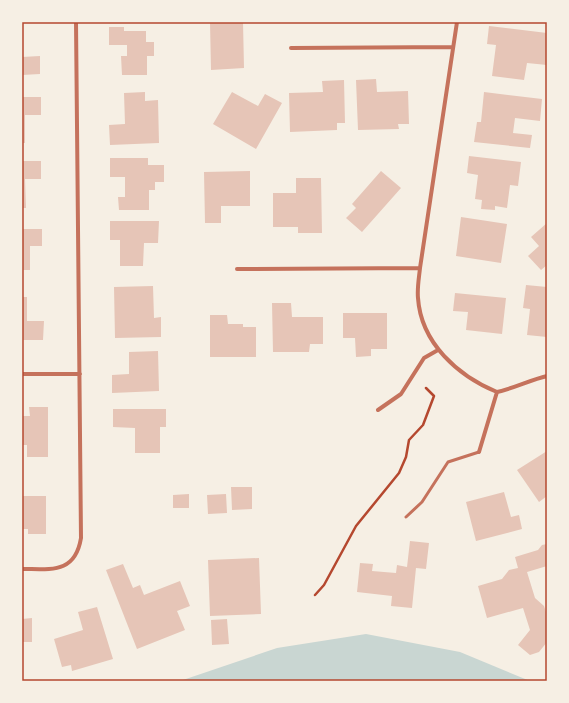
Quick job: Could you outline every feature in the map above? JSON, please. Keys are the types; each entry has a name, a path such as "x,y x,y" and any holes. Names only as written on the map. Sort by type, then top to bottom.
{"street":[{"path":"22,569 58,569 71,561 79,548 81,538 76,22"},
{"path":"457,22 420,268 418,288 420,310 426,331 438,350 455,367 478,384 497,392 515,388 534,379 547,376"},
{"path":"291,48 453,47"},
{"path":"237,270 420,268"},
{"path":"378,410 401,394 424,358 438,350"},
{"path":"22,374 80,374"},
{"path":"479,452 497,392"}],"lane":[{"path":"406,517 422,502 448,462 479,452"}],"path":[{"path":"315,595 324,585 356,526 399,473 406,457 409,440 423,425 434,396 426,388"}],"shaded area":[{"path":"366,634 460,652 530,681 180,681 277,648"}],"building":[{"path":"210,22 243,22 244,68 211,70"},
{"path":"489,26 547,33 547,65 527,63 524,80 492,76 496,45 487,44"},
{"path":"109,27 124,27 124,31 146,31 146,42 154,42 154,56 147,56 147,75 122,75 121,56 127,56 127,45 109,45"},
{"path":"40,56 40,74 22,75 22,57"},
{"path":"376,79 377,92 408,91 409,124 398,124 399,129 358,130 356,80"},
{"path":"344,80 345,123 337,123 337,130 290,132 289,93 323,92 322,81"},
{"path":"145,92 145,101 158,100 159,143 110,145 109,125 125,124 124,93"},
{"path":"232,92 258,106 265,94 282,103 256,149 213,124"},
{"path":"484,92 542,99 540,121 515,118 513,133 532,135 530,148 474,142 477,122 481,122"},
{"path":"22,97 41,97 41,115 25,115 25,143 22,143"},
{"path":"469,156 521,162 518,186 510,185 507,208 495,206 495,210 481,209 482,200 475,199 478,175 467,173"},
{"path":"110,158 148,158 148,165 164,165 164,182 155,182 155,190 149,190 149,210 119,210 118,197 125,197 125,177 110,177"},
{"path":"22,161 41,161 41,179 25,179 26,208 22,208"},
{"path":"250,171 250,206 221,206 221,223 205,223 204,172"},
{"path":"381,171 401,188 362,232 346,218 356,208 352,204"},
{"path":"296,178 321,178 322,233 298,233 298,227 273,227 273,193 296,193"},
{"path":"461,217 507,224 501,263 456,256"},
{"path":"110,221 159,221 158,243 144,243 143,266 120,266 120,240 110,240"},
{"path":"547,223 547,265 541,270 528,256 539,246 531,237"},
{"path":"22,229 42,229 42,246 30,246 30,270 22,270"},
{"path":"526,285 547,287 547,337 527,335 530,309 523,308"},
{"path":"153,286 154,318 161,317 161,337 115,338 114,287"},
{"path":"455,293 506,298 502,334 466,330 468,312 453,311"},
{"path":"22,297 27,297 27,321 44,321 43,340 22,340"},
{"path":"272,303 291,303 292,317 323,317 323,344 310,344 309,352 273,352"},
{"path":"343,313 387,313 387,349 371,349 371,356 356,357 355,338 343,338"},
{"path":"210,315 227,315 228,324 243,324 243,327 256,327 256,357 210,357"},
{"path":"158,351 159,391 112,393 112,375 129,374 129,352"},
{"path":"29,407 48,407 48,457 27,457 27,445 22,445 22,416 30,416"},
{"path":"113,409 166,409 166,427 160,427 160,453 135,453 135,428 113,427"},
{"path":"547,451 547,496 539,502 517,470"},
{"path":"231,487 252,487 252,509 232,510"},
{"path":"504,492 511,517 519,515 522,529 476,541 466,502"},
{"path":"189,494 189,508 173,508 173,495"},
{"path":"226,494 227,513 208,514 207,495"},
{"path":"22,496 46,496 46,534 28,534 28,529 22,529"},
{"path":"410,541 429,543 426,569 416,568 412,608 391,606 392,596 357,592 360,563 373,564 372,571 396,573 397,565 407,567"},
{"path":"547,544 547,566 527,572 535,598 544,606 547,615 547,642 539,652 530,655 518,645 530,630 523,608 487,618 478,586 502,579 509,570 518,568 515,557 538,550 542,545"},
{"path":"259,558 261,614 210,616 208,560"},
{"path":"123,564 133,588 140,585 144,595 180,581 190,606 177,611 185,630 137,649 106,570"},
{"path":"97,607 113,659 72,671 71,665 62,667 54,639 83,630 78,612"},
{"path":"32,618 32,642 22,642 22,619"},
{"path":"227,619 229,644 212,645 211,620"}]}
